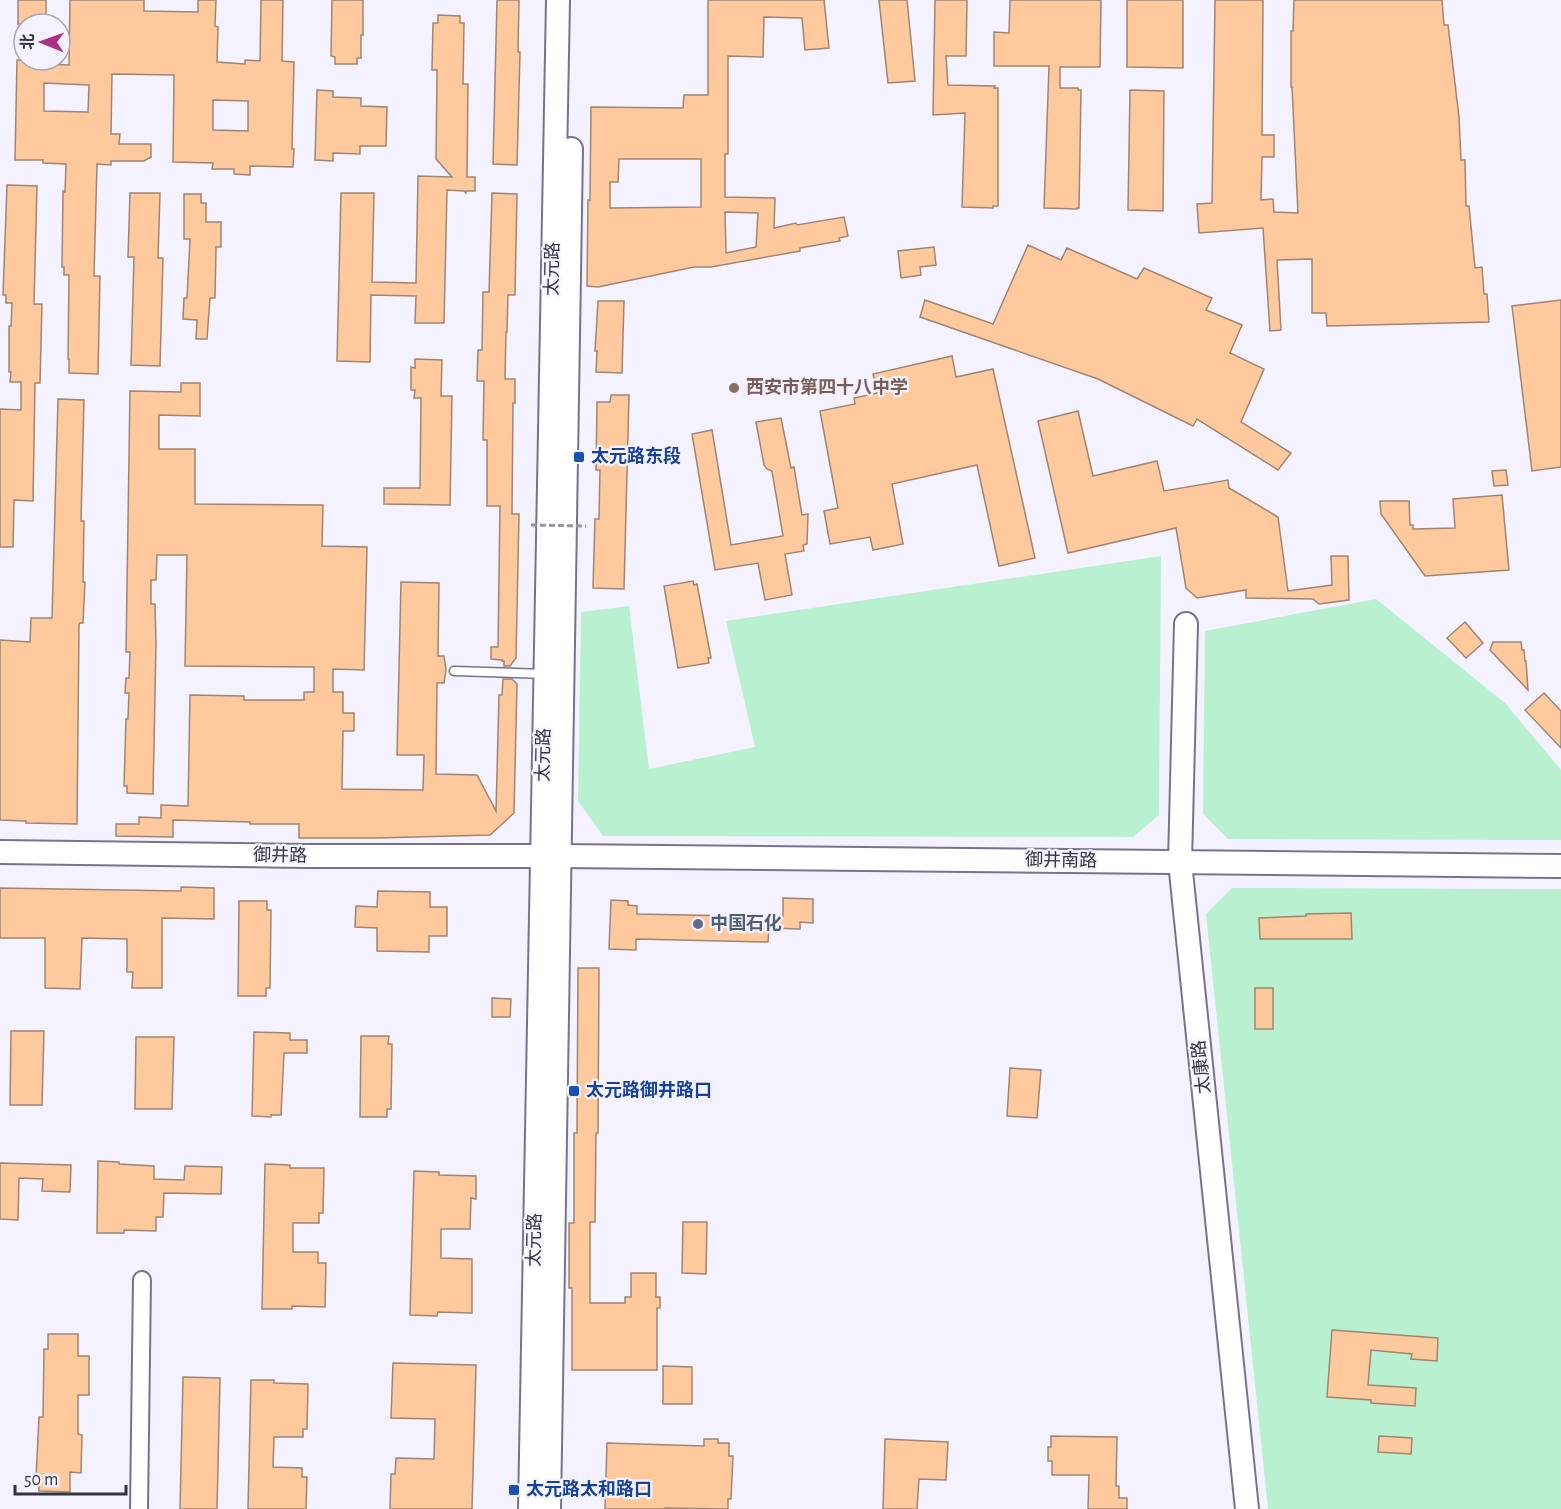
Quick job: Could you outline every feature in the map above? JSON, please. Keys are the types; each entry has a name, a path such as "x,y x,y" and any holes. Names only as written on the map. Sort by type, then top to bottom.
{"main road":[{"name":"太元路","path":"549,1509 551,856 546,674 558,0"},
{"name":"太元路","path":"530,1509 551,856 573,0"},
{"name":"太康路","path":"1186,624 1180,862 1247,1509"},
{"name":"御井路","path":"0,852 551,856"},
{"name":"御井南路","path":"551,856 1561,866"}],"street":[{"path":"139,1509 142,1280"}],"lane":[{"path":"454,671 546,674"}],"path":[{"path":"531,525 586,526"}],"green space":[{"path":"1161,556 1159,815 1133,837 603,836 578,801 581,612 629,606 649,769 755,747 726,621"},
{"path":"1376,599 1505,703 1561,770 1561,840 1228,839 1203,814 1205,631"},
{"path":"1232,888 1561,889 1561,1509 1268,1509 1206,914"}],"building":[{"path":"18,0 46,0 46,12 18,12"},
{"path":"70,0 144,0 144,11 198,12 198,0 216,0 217,62 245,64 245,60 260,61 261,0 283,0 282,61 294,62 293,167 250,166 250,175 234,174 234,169 212,169 213,163 173,162 174,75 112,74 111,134 120,134 119,144 151,144 151,157 144,161 111,161 111,165 97,164 94,276 100,276 98,374 69,373 69,275 64,275 64,267 62,267 63,191 65,192 66,164 43,163 43,160 15,160 17,72 72,72","holes":["44,83 89,85 88,112 44,111","213,100 248,101 248,131 213,130"]},
{"path":"332,0 363,0 361,58 357,58 357,64 335,64 335,57 331,56"},
{"path":"497,0 519,0 517,165 493,164"},
{"path":"708,0 824,0 829,48 805,50 802,18 764,17 763,57 728,56 728,154 725,154 725,197 775,198 774,228 844,217 848,236 839,238 840,241 800,248 800,251 711,267 694,267 598,287 587,286 591,107 683,108 684,95 708,95","holes":["619,159 701,159 701,207 610,208 610,182 618,182","725,212 758,213 756,247 726,253"]},
{"path":"879,0 907,0 915,81 888,83"},
{"path":"935,0 967,0 966,56 946,56 948,85 995,86 994,88 998,88 998,206 993,206 993,208 962,207 965,113 933,115"},
{"path":"1010,0 1101,0 1100,67 1060,67 1060,88 1081,90 1079,208 1077,209 1044,208 1049,66 994,66 994,32 1009,33"},
{"path":"1127,0 1183,0 1183,68 1127,67"},
{"path":"1215,0 1263,0 1262,135 1274,135 1274,157 1262,157 1261,200 1273,199 1274,212 1298,213 1291,87 1291,31 1293,31 1294,0 1442,0 1444,25 1448,25 1459,117 1461,160 1465,160 1466,206 1469,206 1475,268 1482,267 1489,322 1327,326 1326,313 1312,313 1312,259 1277,260 1281,330 1270,331 1263,228 1199,233 1197,204 1212,203"},
{"path":"438,15 460,16 460,23 464,23 463,84 468,84 467,177 475,177 475,191 466,191 466,193 447,190 444,323 415,323 416,296 371,295 370,362 337,361 341,193 374,193 372,282 416,283 418,176 452,177 436,159 437,70 432,70 433,23 438,23"},
{"path":"317,90 333,91 333,97 361,98 361,106 387,107 386,146 360,146 360,154 333,153 333,161 315,160"},
{"path":"1130,90 1164,91 1163,211 1128,210"},
{"path":"7,185 37,186 34,304 42,304 40,383 35,383 33,501 14,500 13,547 0,547 0,409 21,410 21,382 10,382 11,372 9,372 9,326 11,326 12,303 6,303 6,295 3,295"},
{"path":"130,193 160,193 158,258 163,258 160,366 131,365 134,257 128,257"},
{"path":"492,193 517,194 515,295 508,295 505,379 515,379 512,514 519,514 516,658 510,666 504,666 502,660 491,659 491,647 498,647 500,506 487,506 487,440 483,440 484,381 477,381 478,350 482,350 483,292 489,292"},
{"path":"184,194 201,194 201,203 206,203 206,222 221,222 221,247 216,247 215,298 210,298 207,339 196,339 197,320 183,319 184,298 187,298 190,239 184,239"},
{"path":"1028,245 1061,260 1067,248 1137,279 1144,268 1212,298 1206,310 1242,325 1230,353 1264,369 1241,422 1291,453 1278,470 1197,419 1193,426 1098,379 920,317 925,300 993,324"},
{"path":"934,247 936,265 920,267 921,275 901,278 898,251"},
{"path":"1561,300 1561,467 1532,471 1512,306"},
{"path":"598,301 624,301 622,373 596,372"},
{"path":"952,356 956,377 993,369 1035,558 999,566 977,465 892,484 903,544 873,550 870,537 830,544 824,511 838,508 820,411 855,404 854,398 877,393 873,374"},
{"path":"415,359 442,360 441,396 452,396 450,505 384,504 384,488 420,488 421,398 414,398 415,390 411,390 411,367 415,368"},
{"path":"181,383 200,383 200,416 159,415 159,449 195,449 195,504 323,505 322,546 367,547 364,670 333,669 333,692 343,692 343,713 354,713 354,731 343,731 342,789 423,790 424,755 397,755 401,582 439,583 438,656 444,656 446,670 444,683 437,683 436,774 477,775 496,811 499,695 502,695 503,679 512,679 517,684 514,813 490,835 299,838 299,824 173,820 173,837 116,836 116,824 139,824 139,817 161,818 161,805 188,806 190,695 244,696 244,700 304,700 304,692 314,692 314,667 185,666 187,555 157,555 156,580 151,580 151,604 155,604 156,645 153,794 127,793 127,786 124,786 129,693 125,693 126,678 129,678 130,652 126,652 130,391 181,392"},
{"path":"611,395 629,395 624,589 593,588 595,519 599,519 600,470 596,470 597,402 610,402"},
{"path":"58,399 84,400 81,521 84,521 83,582 85,582 83,623 79,625 77,824 0,820 0,640 30,642 31,618 52,618"},
{"path":"1078,411 1093,476 1157,461 1164,491 1228,480 1229,488 1278,517 1288,591 1332,585 1331,556 1348,556 1349,600 1319,604 1313,599 1246,598 1246,590 1197,598 1186,588 1176,528 1068,553 1038,421"},
{"path":"781,418 791,468 794,467 802,515 808,514 807,544 803,545 804,551 785,554 792,595 765,600 758,563 715,570 692,434 712,430 731,545 783,536 772,471 764,465 756,422"},
{"path":"1506,470 1508,485 1494,486 1492,471"},
{"path":"1502,495 1509,570 1425,576 1381,514 1380,501 1409,501 1410,525 1413,525 1413,529 1455,528 1453,499"},
{"path":"693,581 694,585 697,584 711,658 708,658 709,663 678,668 664,586"},
{"path":"1465,622 1483,643 1466,658 1447,638"},
{"path":"1493,642 1521,642 1526,661 1528,690 1490,650"},
{"path":"1544,693 1561,711 1561,748 1525,710"},
{"path":"181,887 214,888 214,919 162,918 162,988 132,988 133,972 127,972 127,939 82,938 80,989 45,988 45,938 0,938 0,888 181,891"},
{"path":"378,891 430,892 430,907 447,907 447,936 429,936 429,952 377,951 377,928 355,927 356,906 377,907"},
{"path":"783,898 813,899 813,923 800,922 800,929 769,928 768,942 636,939 636,950 609,949 611,900 628,901 628,905 637,906 637,914 783,917"},
{"path":"239,901 267,901 267,910 271,910 270,988 266,988 266,996 238,996"},
{"path":"1351,913 1352,939 1260,939 1259,918"},
{"path":"578,968 599,968 598,1133 596,1133 595,1222 590,1222 590,1303 625,1303 625,1297 631,1297 631,1273 656,1273 656,1297 660,1297 660,1308 657,1308 657,1370 572,1370 569,1223 574,1223"},
{"path":"1255,988 1273,988 1273,1029 1255,1029"},
{"path":"492,998 511,999 510,1017 492,1017"},
{"path":"11,1031 44,1031 42,1105 10,1105"},
{"path":"254,1032 290,1033 290,1040 307,1040 307,1053 284,1053 281,1115 252,1116"},
{"path":"361,1036 389,1036 388,1044 392,1044 391,1109 387,1109 387,1117 360,1117"},
{"path":"136,1037 174,1037 172,1109 135,1109"},
{"path":"1010,1068 1041,1070 1037,1118 1007,1116"},
{"path":"98,1161 154,1166 154,1179 184,1180 185,1166 222,1167 221,1194 164,1193 163,1217 156,1217 156,1231 124,1230 124,1233 97,1233"},
{"path":"0,1163 71,1165 70,1192 42,1191 43,1179 19,1178 18,1220 0,1219"},
{"path":"265,1164 290,1165 290,1168 324,1168 323,1213 319,1213 319,1223 293,1223 293,1252 318,1252 318,1263 326,1263 325,1307 292,1306 292,1309 262,1309"},
{"path":"414,1171 439,1172 439,1175 476,1176 476,1199 471,1198 470,1229 441,1229 441,1258 472,1259 472,1313 438,1312 437,1316 410,1315"},
{"path":"683,1222 707,1222 706,1274 682,1273"},
{"path":"1332,1330 1438,1338 1437,1361 1411,1359 1412,1354 1371,1350 1368,1385 1416,1388 1415,1406 1327,1397"},
{"path":"48,1334 78,1334 78,1356 89,1356 89,1395 78,1395 78,1434 82,1435 81,1473 70,1472 70,1492 39,1491 39,1481 36,1478 39,1417 43,1417 44,1349 48,1349"},
{"path":"393,1363 476,1365 472,1509 390,1509 391,1474 395,1474 396,1458 434,1459 435,1419 391,1418"},
{"path":"663,1366 692,1367 692,1404 663,1404"},
{"path":"183,1377 220,1378 217,1509 180,1509"},
{"path":"251,1380 308,1384 307,1429 303,1429 303,1437 274,1437 273,1467 302,1468 302,1477 307,1477 306,1509 248,1509"},
{"path":"1051,1436 1117,1437 1116,1486 1119,1486 1119,1498 1127,1498 1127,1509 1088,1509 1089,1475 1052,1475 1052,1461 1048,1461"},
{"path":"1379,1436 1412,1438 1411,1454 1378,1452"},
{"path":"704,1439 718,1439 718,1443 729,1443 729,1456 733,1456 731,1499 728,1499 728,1509 605,1509 607,1443 704,1446"},
{"path":"885,1439 948,1442 946,1480 919,1479 917,1509 883,1509"}],"place":[{"name":"西安市第四十八中学","path":"734,388"},
{"name":"太元路东段","path":"579,457"},
{"name":"中国石化","path":"698,924"},
{"name":"太元路御井路口","path":"574,1091"},
{"name":"太元路太和路口","path":"514,1490"}]}
